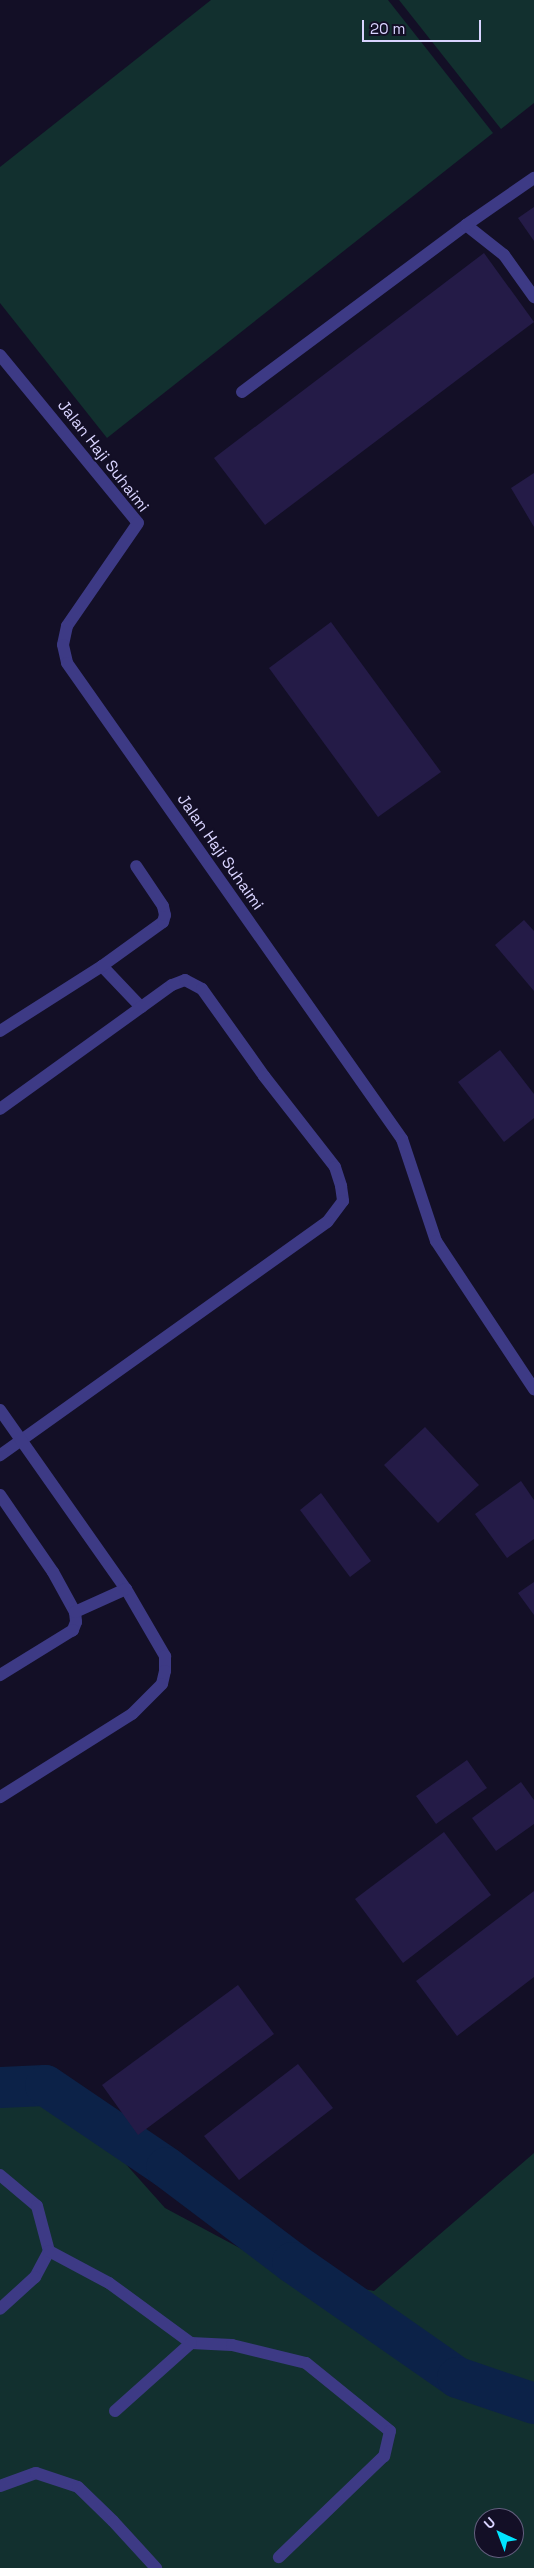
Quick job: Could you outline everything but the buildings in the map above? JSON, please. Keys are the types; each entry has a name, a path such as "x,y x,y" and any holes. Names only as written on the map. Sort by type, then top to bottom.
{"street":[{"path":"242,392 466,225 534,178"},
{"path":"466,225 504,255 534,297"},
{"name":"Jalan Haji Suhaimi","path":"0,355 138,523 66,626 63,645 67,662 402,1139 436,1241 534,1389"},
{"path":"0,1031 102,966 163,922 166,915 162,906 136,866"},
{"path":"102,966 141,1007"},
{"path":"0,1109 172,985 185,980 202,989 264,1076 334,1167 341,1186 343,1201 327,1222 0,1456"},
{"path":"0,1410 126,1589 166,1656 162,1684 132,1714 0,1797"},
{"path":"0,1495 53,1572 75,1612 76,1622 73,1630 0,1675"},
{"path":"75,1612 126,1589"},
{"path":"0,2174 37,2206 49,2250 34,2277 0,2309"},
{"path":"49,2250 109,2283 191,2343 232,2345 306,2363 390,2431 384,2456 279,2557"},
{"path":"115,2411 191,2343"},
{"path":"0,2486 36,2474 78,2486 156,2568"}],"green space":[{"path":"211,0 388,0 493,133 107,438 0,303 0,167"},
{"path":"399,0 534,0 534,103 501,129"},
{"path":"0,2068 66,2097 165,2208 290,2275 374,2291 534,2153 534,2568 0,2568"}],"waterway":[{"path":"0,2087 45,2085 166,2167 292,2262 457,2377 534,2403"}]}
